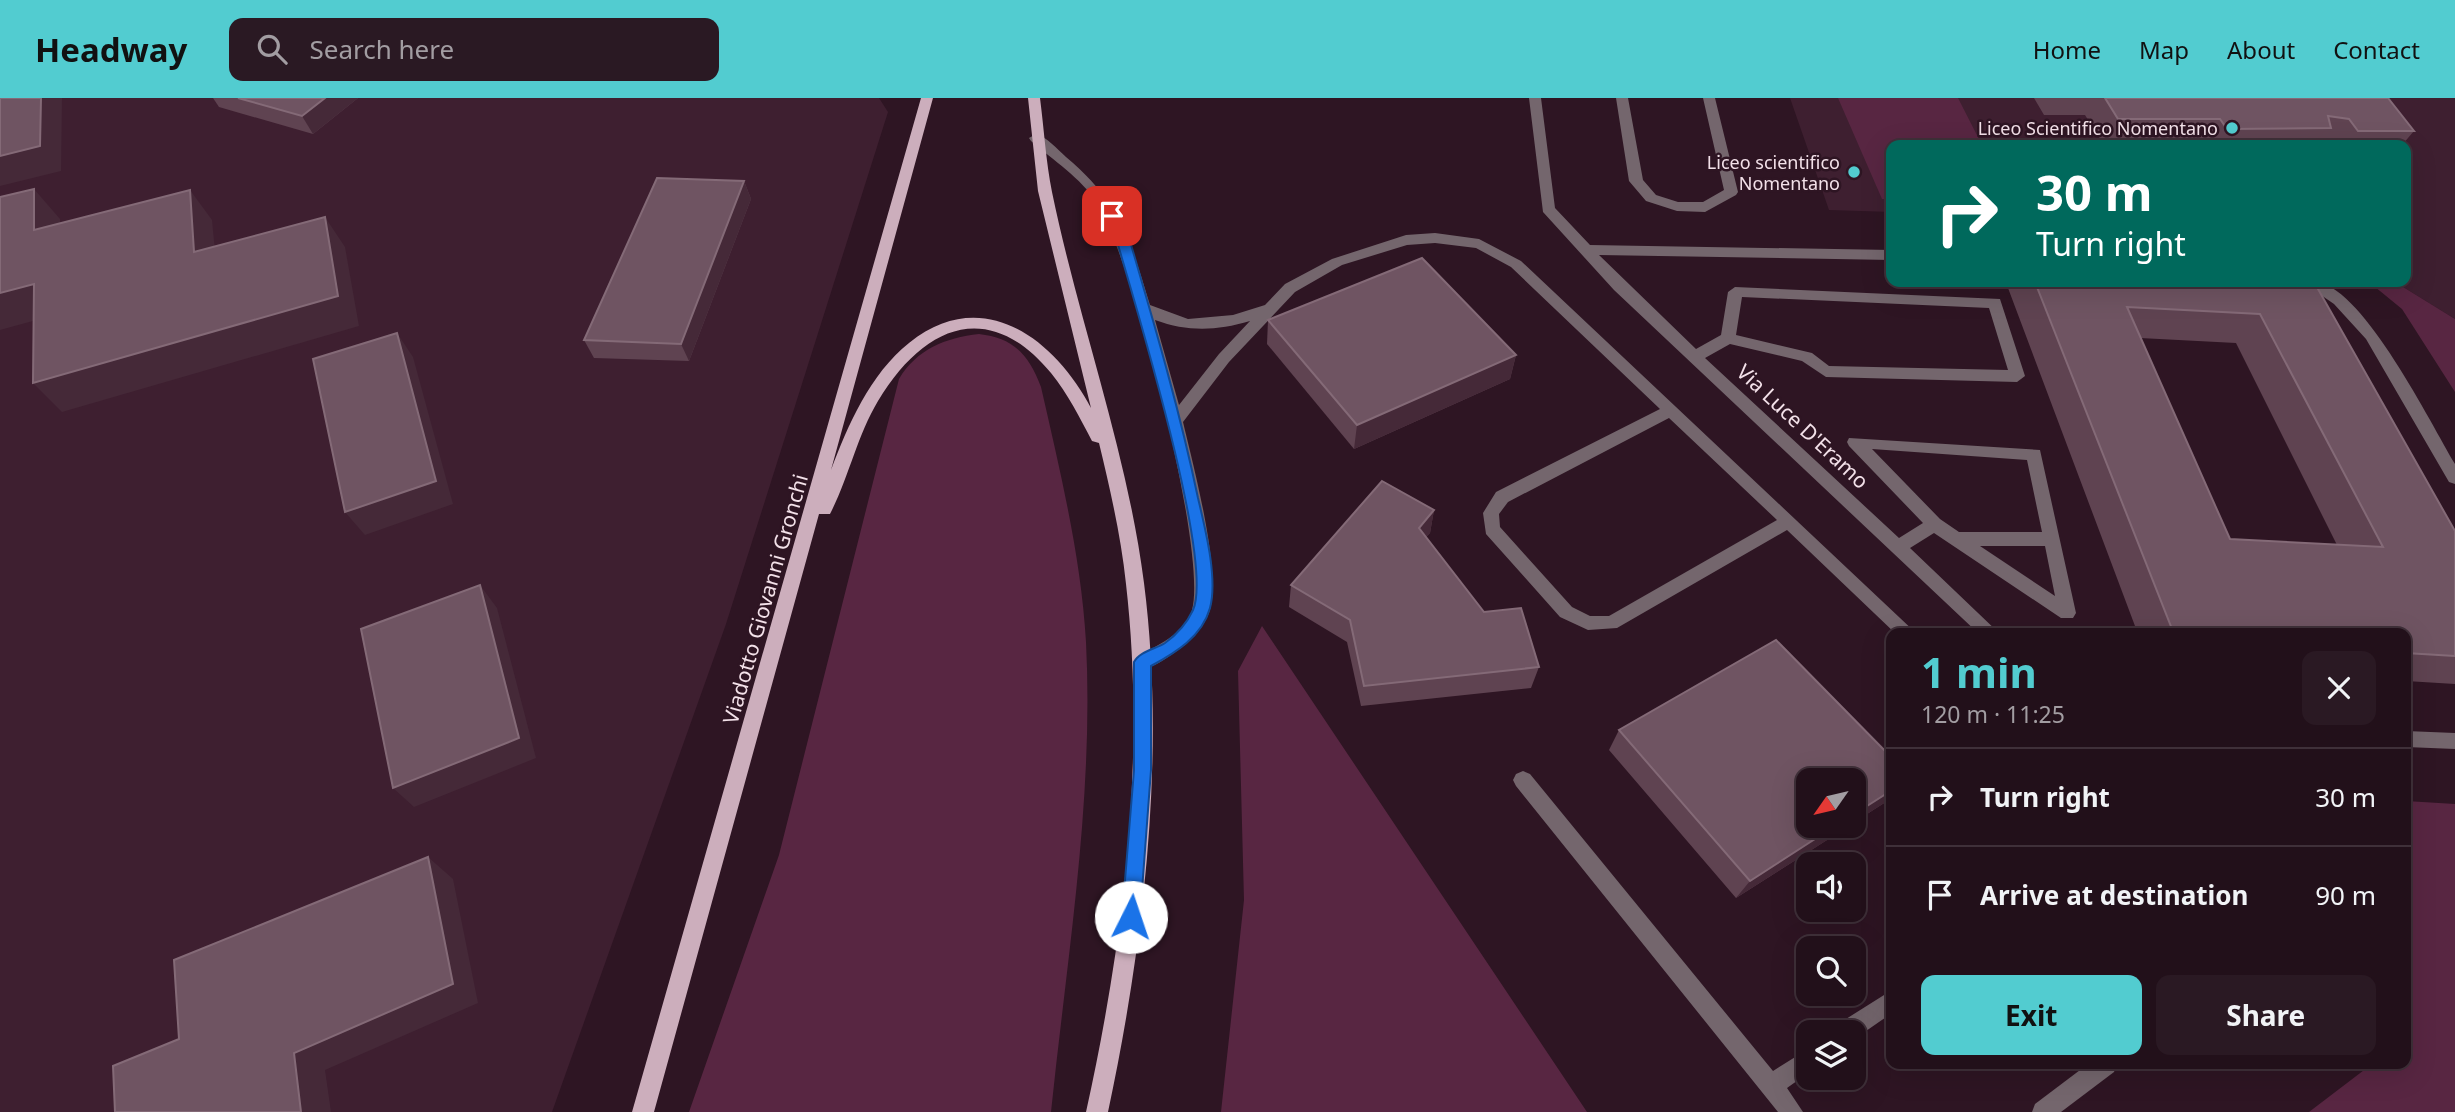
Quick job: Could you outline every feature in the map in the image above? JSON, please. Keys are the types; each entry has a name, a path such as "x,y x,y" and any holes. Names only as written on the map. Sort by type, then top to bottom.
{"main road":[{"name":"Viadotto Giovanni Gronchi","path":"643,1112 927,98"},
{"path":"1034,98 1045,191 1121,499 1135,582 1142,662 1142,770 1131,917 1116,1024 1097,1112"},
{"path":"789,598 850,443 880,385 909,349 931,334 962,322 977,321 1009,328 1051,359 1088,415 1121,499"}],"street":[{"name":"Via Luce D'Eramo","path":"1535,98 1548,209 1619,286 1985,628"},
{"path":"1622,98 1636,181 1651,198 1677,206 1705,207 1731,192 1709,98"},
{"path":"1037,138 1104,202 1120,231 1175,421 1199,537 1204,589 1202,609 1190,629 1171,647 1142,662"},
{"path":"1175,421 1224,358 1272,307 1290,288 1317,271 1406,240 1435,238 1479,244 1516,264 1902,628"},
{"path":"1586,250 1886,255"},
{"path":"2317,287 2339,300 2371,335 2455,478"},
{"path":"1695,357 1728,338 1807,357 1826,371 2017,376 1994,303 1735,292 1728,338"},
{"path":"1143,308 1172,323 1197,326 1231,322 1272,307"},
{"path":"1672,410 1502,497 1491,513 1492,529 1566,612 1588,623 1611,623 1790,521"},
{"path":"1855,442 2034,454 2067,613 1934,524 1855,442"},
{"path":"1899,547 1934,524"},
{"path":"1958,539 2051,539"},
{"path":"2411,739 2455,741"},
{"path":"1523,780 1792,1112"},
{"path":"1863,1020 1886,1004"},
{"path":"1771,1086 1796,1068"},
{"path":"2043,1112 2099,1069"}],"shaded area":[{"path":"0,98 879,98 888,112 726,624 552,1112 0,1112"},
{"name":"Liceo scientifico Nomentano","path":"1790,98 2455,98 2455,319 2403,287 2411,287 2411,140 1886,140 1886,212 1829,210"},
{"path":"1838,98 1958,98 1979,140 1886,140 1886,199 1882,199"},
{"path":"2375,287 2403,287 2455,319 2455,392 2402,309"},
{"path":"979,334 1002,339 1019,350 1031,366 1041,387 1069,514 1080,578 1086,642 1083,819 1051,1112 689,1112 779,855 899,379 914,360 933,347 955,338"},
{"path":"1262,626 1587,1112 1221,1112 1244,900 1238,671"},
{"path":"2411,801 2455,804 2455,1112 2309,1112 2365,1069 2411,1069"}],"building":[{"path":"0,98 41,98 40,146 0,156"},
{"path":"238,98 325,98 302,116"},
{"path":"2105,98 2388,98 2414,131 2358,131 2349,119 2328,116 2331,128 2227,129 2220,119 2118,119"},
{"path":"657,178 744,181 681,344 584,340"},
{"path":"34,189 34,230 190,190 194,252 325,217 338,296 33,383 34,284 0,293 0,197"},
{"path":"1422,258 1516,355 1357,425 1268,320"},
{"path":"2037,287 2317,287 2455,531 2455,656 2411,653 2411,628 2172,628","holes":["2127,307 2260,314 2383,547 2230,539"]},
{"path":"397,333 436,481 345,512 313,359"},
{"path":"1382,481 1434,510 1419,528 1484,612 1521,608 1539,667 1364,686 1350,620 1291,585"},
{"path":"480,585 519,738 393,788 361,629"},
{"path":"1776,640 1886,752 1886,794 1866,807 1866,768 1796,768 1796,838 1816,838 1750,881 1619,730"},
{"path":"428,857 453,984 294,1053 301,1112 115,1112 113,1066 179,1039 174,960"}],"place":[{"name":"Liceo Scientifico Nomentano","path":"2232,128"},
{"name":"Liceo scientifico Nomentano","path":"1854,172"}],"route":[{"path":"1112,216 1120,231 1171,401 1199,537 1204,589 1202,609 1190,629 1171,647 1142,662 1144,700 1141,796 1131,917"}]}
